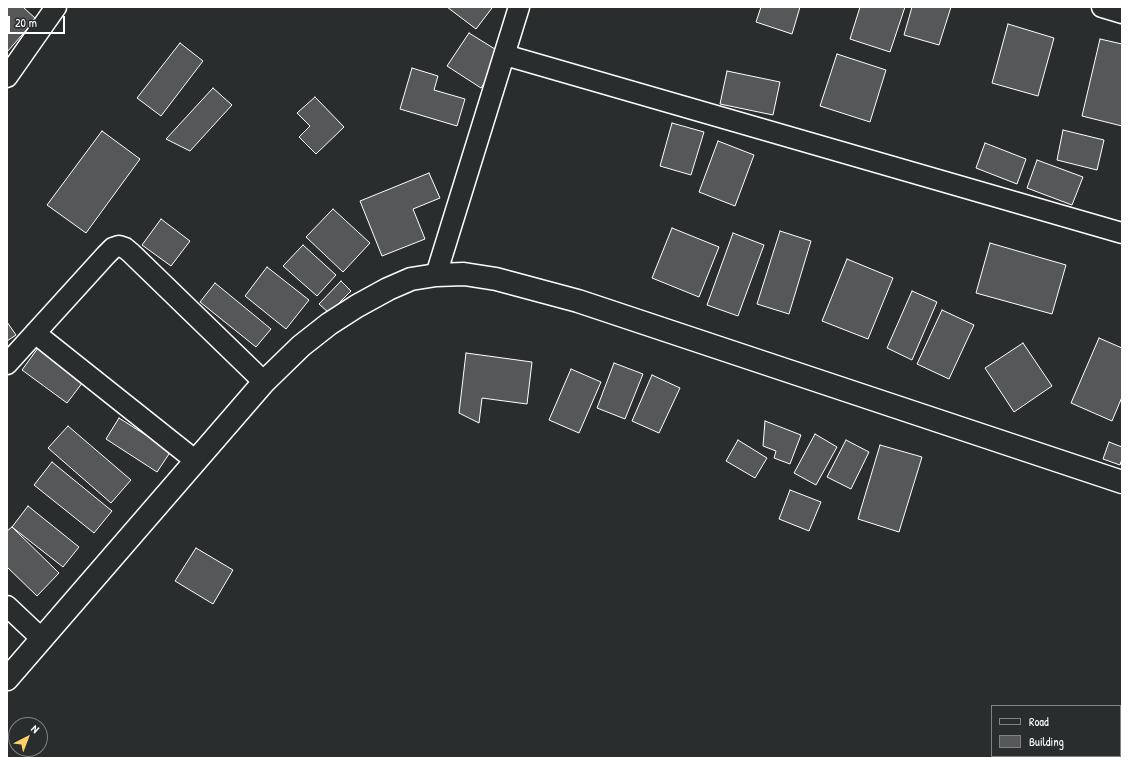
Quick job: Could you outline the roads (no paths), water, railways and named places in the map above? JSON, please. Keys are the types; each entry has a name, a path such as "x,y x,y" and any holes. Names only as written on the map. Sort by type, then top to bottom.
{"main road":[{"path":"7,679 264,382 301,346 329,324 388,288 411,279 436,275 464,274 496,278 578,301 1122,482"}],"street":[{"path":"7,77 56,7"},
{"path":"436,275 506,54 519,7"},
{"path":"1102,7 1122,13"},
{"path":"506,54 1122,233"},
{"path":"7,364 106,255 113,248 119,246 125,248 131,253 264,382"},
{"path":"35,333 196,461"},
{"path":"7,606 42,638"}]}
